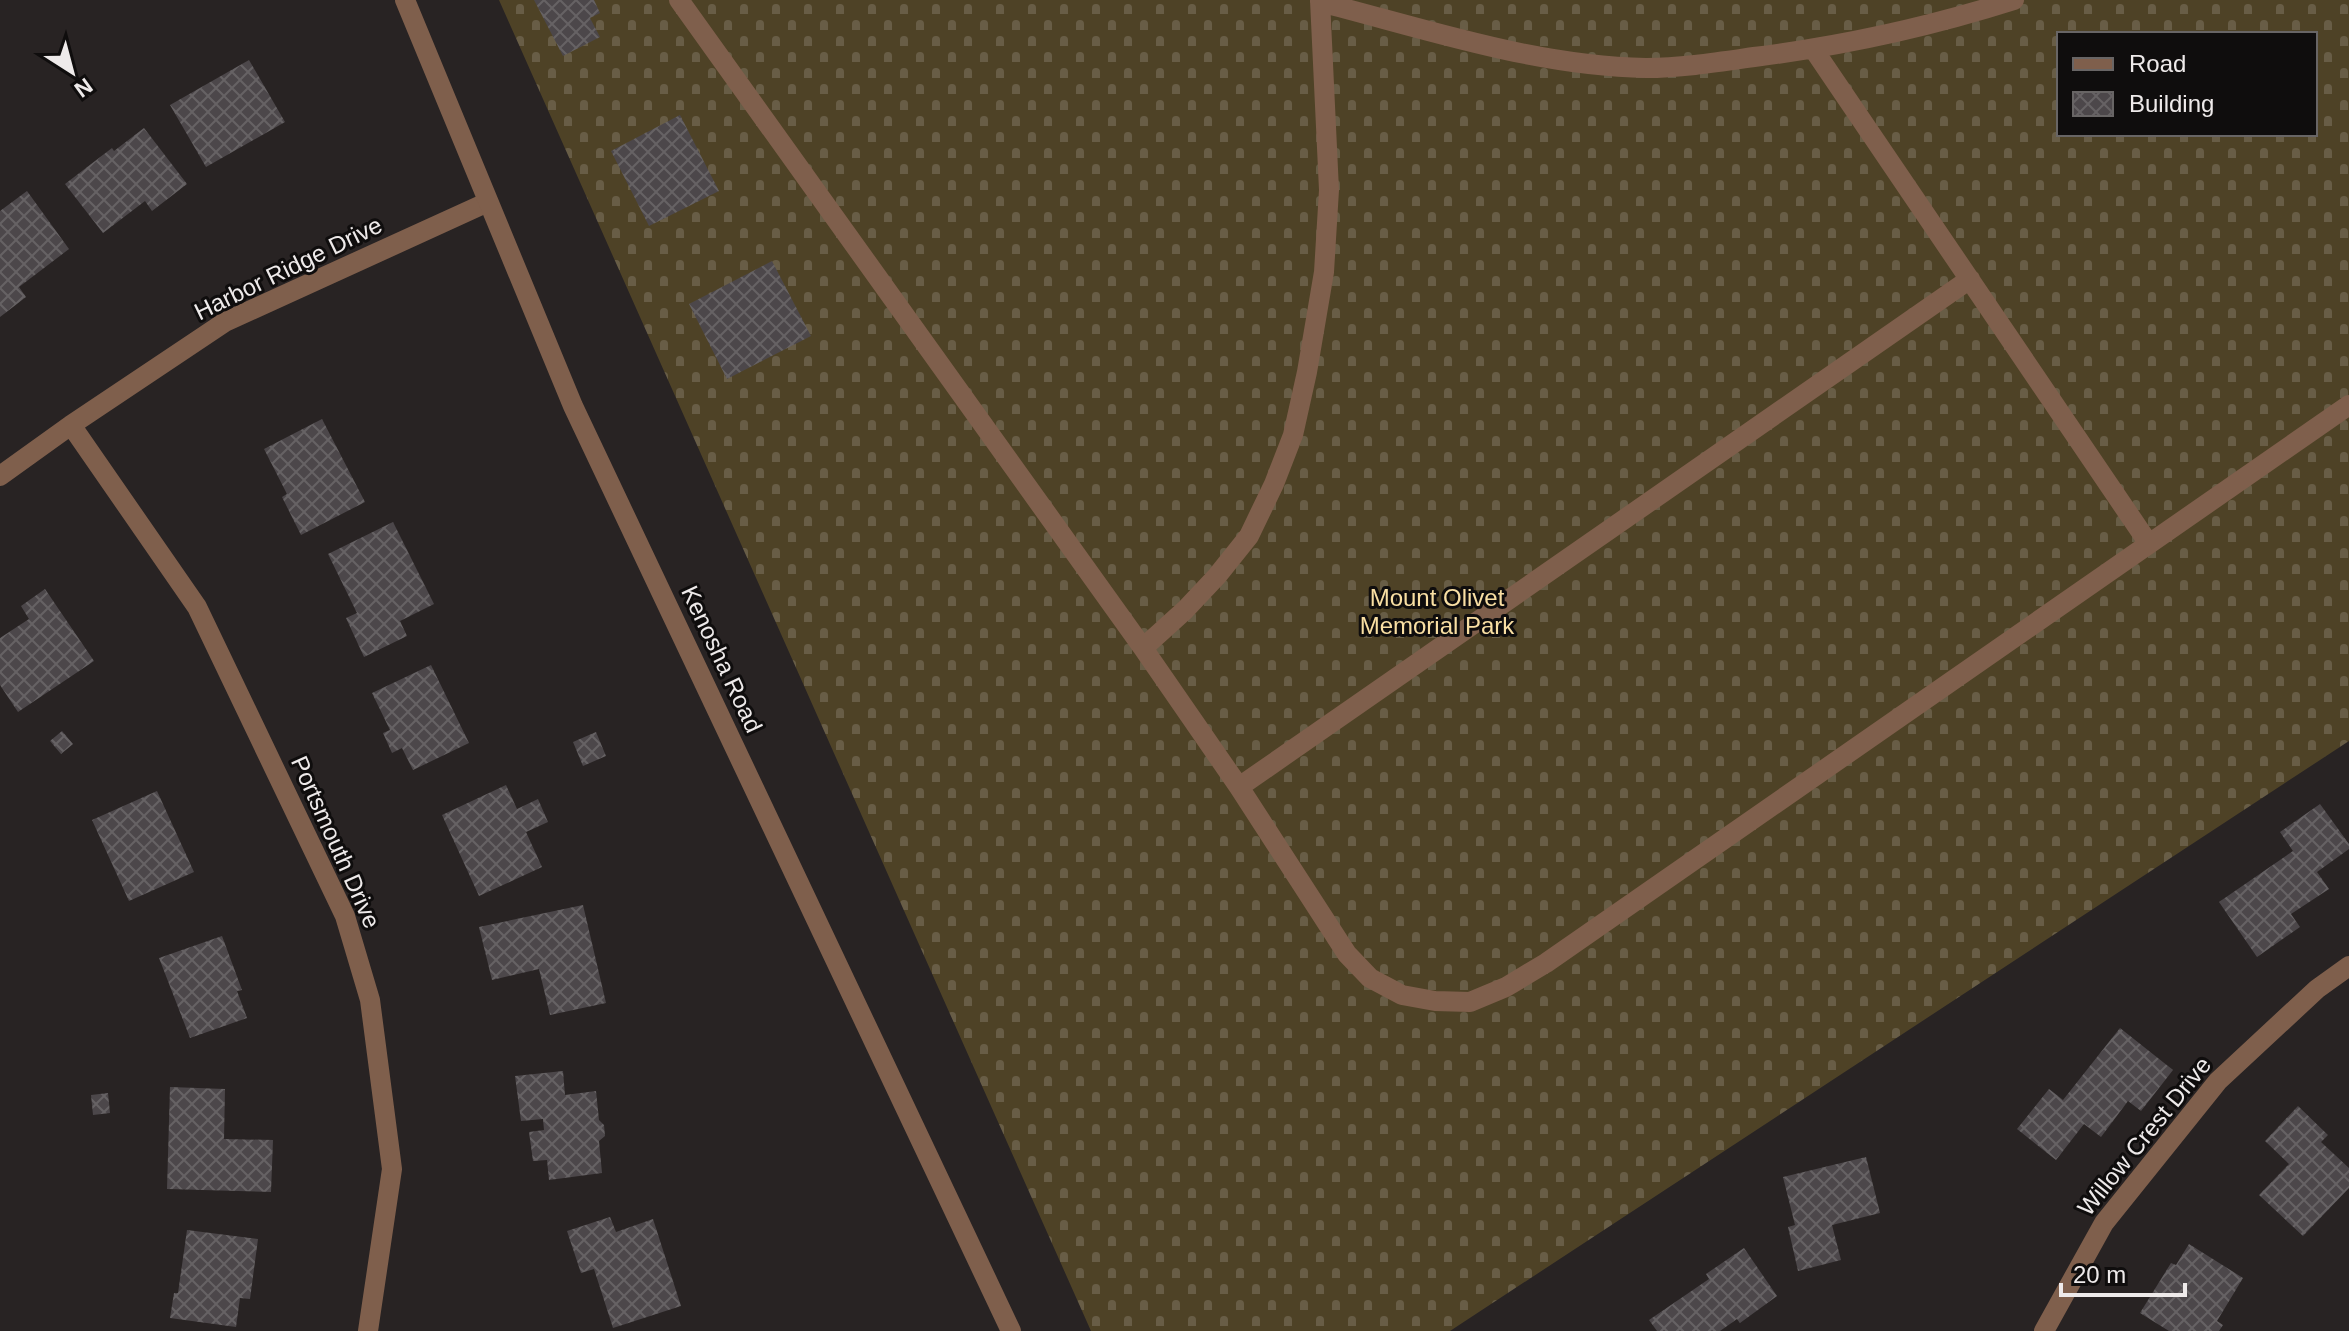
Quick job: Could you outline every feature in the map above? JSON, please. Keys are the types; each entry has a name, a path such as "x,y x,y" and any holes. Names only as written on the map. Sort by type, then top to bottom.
{"street":[{"name":"Kenosha Road","path":"405,0 573,406 1011,1331"},
{"path":"679,0 1143,648 1239,787 1347,954 1370,978 1402,995 1435,1001 1470,1002 1506,987 1546,963 2349,405"},
{"path":"1143,648 1185,610 1249,536 1293,435 1324,272 1328,204 1320,1 1509,51 1577,62 1647,68 1814,50 1885,36 2014,0"},
{"path":"1814,50 2149,544"},
{"name":"Harbor Ridge Drive","path":"0,476 225,322 488,202"},
{"path":"1239,787 1970,279"},
{"name":"Portsmouth Drive","path":"71,425 197,607 345,916 370,1000 392,1169 368,1331"},
{"name":"Willow Crest Drive","path":"2044,1331 2104,1223 2218,1081 2317,989 2349,966"}],"green space":[{"name":"Mount Olivet Memorial Park","path":"499,0 2349,0 2349,741 1450,1331 1091,1331"}],"building":[{"path":"534,0 594,0 600,13 590,18 600,37 563,56"},
{"path":"249,60 285,122 206,167 170,105"},
{"path":"680,115 719,191 649,226 611,151"},
{"path":"144,128 187,184 152,211 145,201 103,233 65,184"},
{"path":"27,191 69,249 19,287 26,297 0,317 0,211"},
{"path":"772,261 811,336 727,379 689,304"},
{"path":"322,419 365,502 301,535 282,497 287,494 264,449"},
{"path":"393,522 434,604 400,621 407,636 364,657 346,618 357,613 328,554"},
{"path":"45,589 94,661 18,712 0,685 0,638 29,619 21,606"},
{"path":"431,665 469,743 413,770 402,748 392,753 383,733 390,730 372,693"},
{"path":"62,731 73,744 61,754 50,741"},
{"path":"596,732 606,756 583,766 573,742"},
{"path":"506,785 517,809 538,799 548,822 526,832 542,867 479,896 442,815"},
{"path":"157,791 194,872 129,901 92,820"},
{"path":"2320,804 2349,844 2349,849 2317,872 2329,889 2291,914 2300,927 2257,957 2219,902 2293,851 2280,832"},
{"path":"583,905 606,1003 550,1015 539,969 492,980 479,927"},
{"path":"222,936 242,990 237,991 247,1018 190,1038 159,958"},
{"path":"2120,1028 2173,1070 2141,1111 2128,1101 2101,1137 2084,1124 2056,1160 2017,1129 2049,1089 2063,1100"},
{"path":"563,1071 565,1095 596,1091 599,1120 604,1125 605,1136 599,1141 602,1173 549,1180 547,1160 533,1161 529,1132 544,1130 543,1119 521,1121 515,1076"},
{"path":"170,1087 225,1089 224,1139 273,1140 271,1192 167,1189"},
{"path":"108,1093 110,1113 93,1115 91,1095"},
{"path":"2298,1106 2328,1135 2321,1142 2349,1168 2349,1188 2303,1236 2259,1195 2289,1164 2265,1141"},
{"path":"1866,1157 1880,1213 1832,1225 1841,1260 1798,1271 1788,1227 1795,1225 1783,1177"},
{"path":"610,1217 616,1232 653,1219 681,1306 613,1328 594,1269 581,1273 567,1231"},
{"path":"187,1230 258,1239 250,1299 240,1298 236,1327 170,1318 174,1293 178,1293"},
{"path":"2189,1244 2243,1278 2217,1321 2223,1325 2219,1331 2169,1331 2140,1313 2171,1263 2176,1265"},
{"path":"1744,1248 1777,1296 1740,1323 1737,1319 1720,1331 1657,1331 1649,1320 1709,1279 1706,1274"}]}
